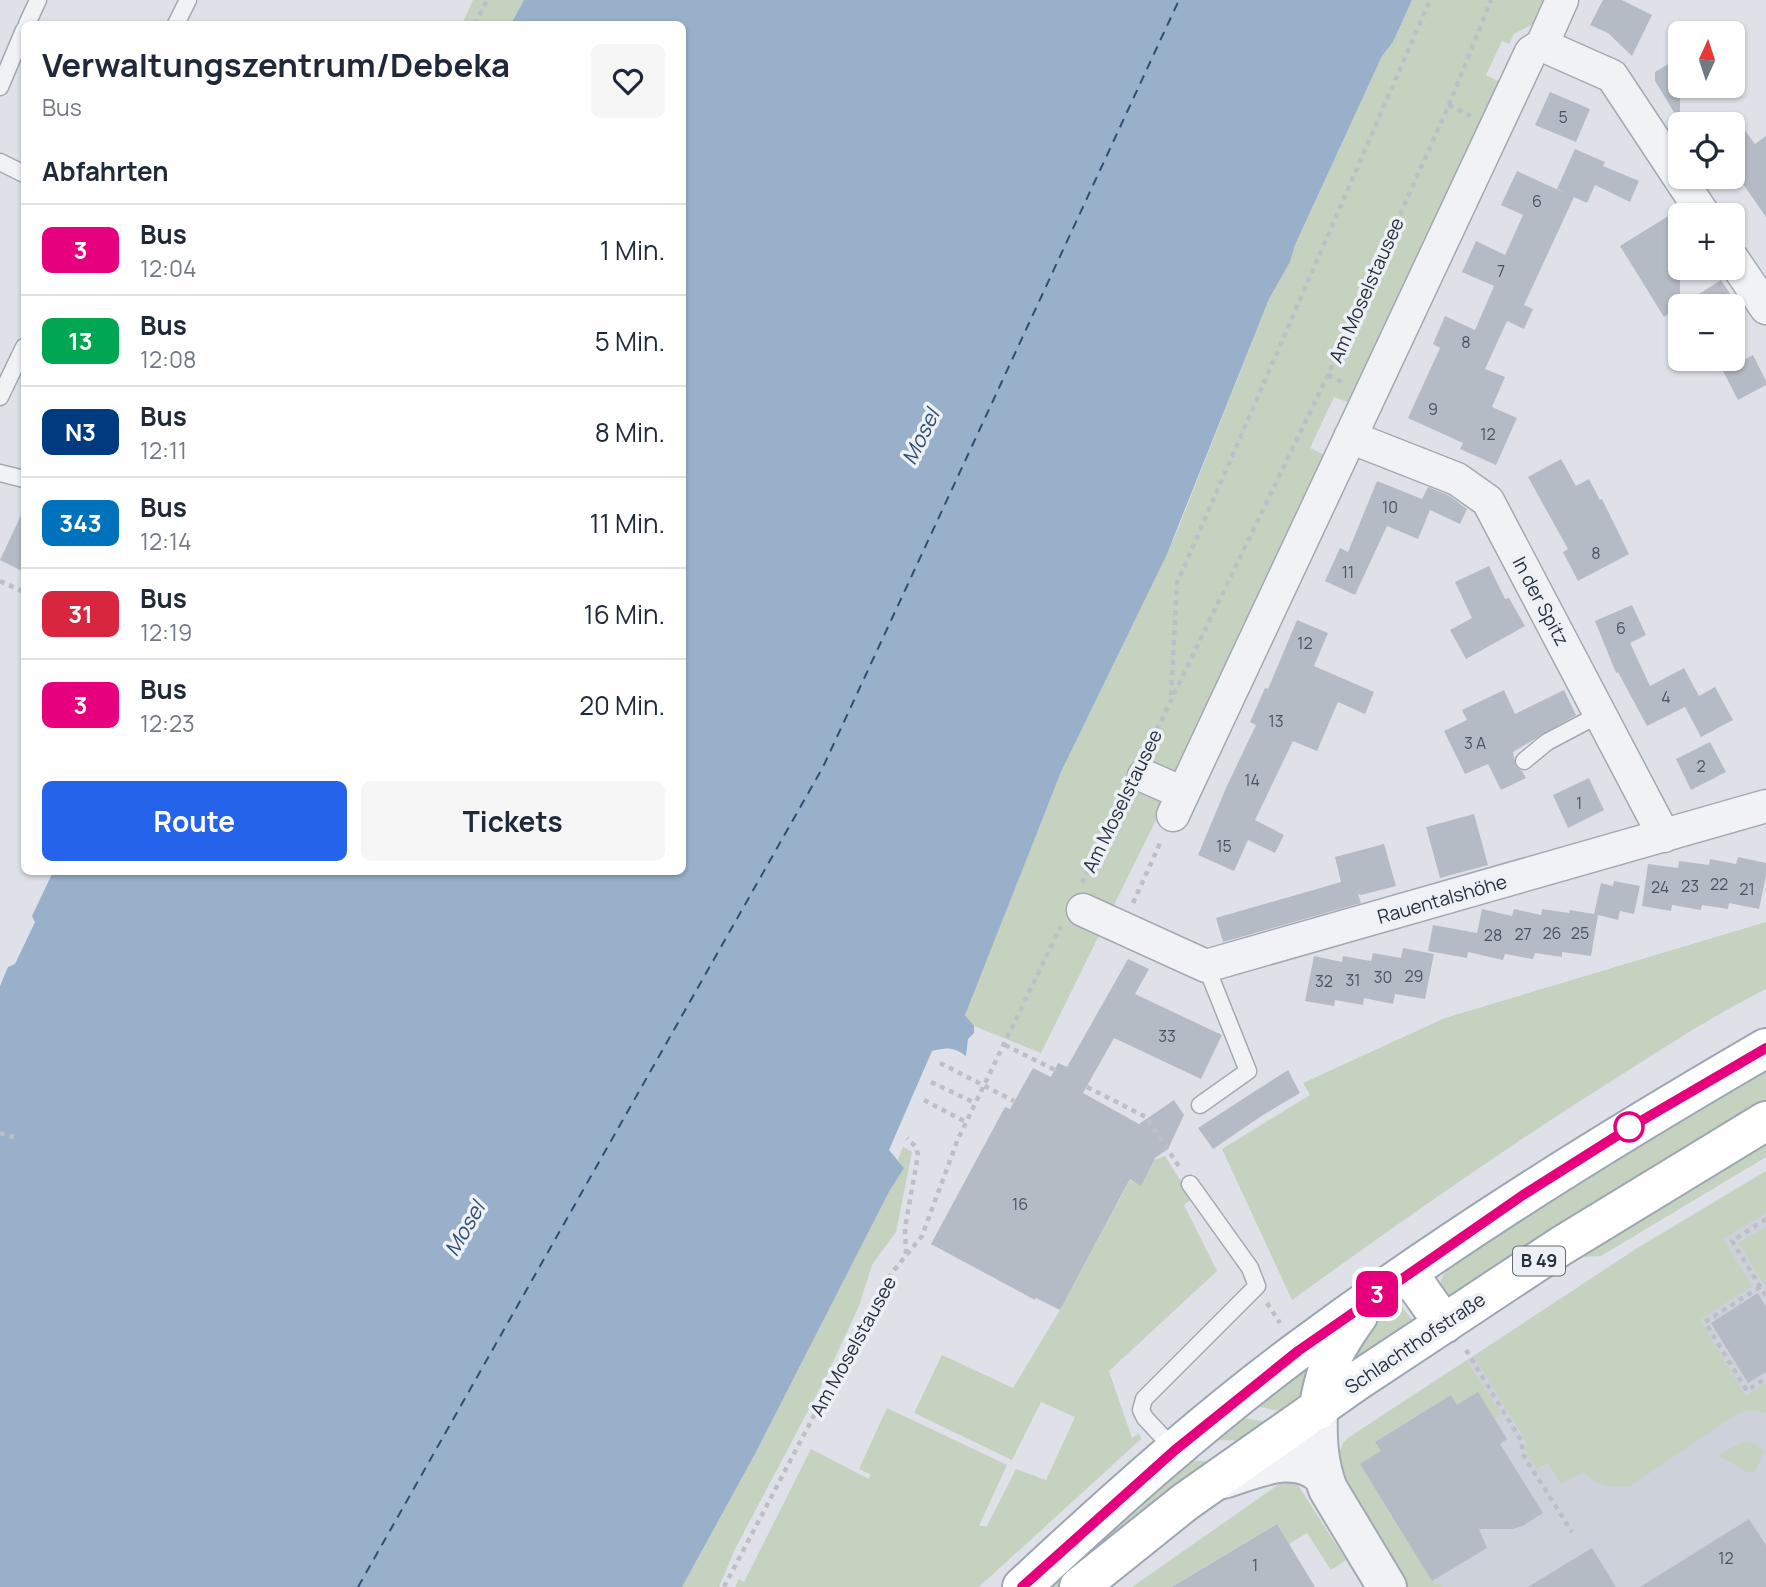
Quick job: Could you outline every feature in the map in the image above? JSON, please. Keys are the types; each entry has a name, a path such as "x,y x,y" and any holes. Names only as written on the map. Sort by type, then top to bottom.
{"main road":[{"path":"1022,1587 1175,1450 1298,1351 1523,1195 1634,1125 1766,1048"},
{"name":"Schlachthofstraße","path":"1079,1587 1214,1482 1354,1383 1455,1337 1583,1233 1766,1121"},
{"path":"1408,1273 1455,1337"},
{"path":"1318,1410 1329,1363 1338,1344 1369,1300"},
{"path":"1175,1450 1186,1454 1251,1455"}],"street":[{"path":"1178,804 1531,52 1542,45 1562,0"},
{"path":"1542,45 1612,76 1696,203"},
{"path":"1745,277 1766,308"},
{"name":"In der Spitz","path":"1350,437 1457,479 1488,501 1664,836"},
{"name":"Am Moselstausee","path":"1140,770 1178,804"},
{"name":"Rauentalshöhe","path":"1206,966 1766,806"},
{"path":"1075,907 1206,966"},
{"path":"1318,1410 1317,1446 1323,1476 1380,1584"},
{"path":"1214,1482 1283,1462 1307,1465 1323,1476"}],"lane":[{"path":"28,21 38,0"},
{"path":"178,21 188,0"},
{"path":"0,87 21,37"},
{"path":"0,162 21,172"},
{"path":"0,397 21,353"},
{"path":"0,473 21,479"},
{"path":"1524,761 1546,742 1600,714"},
{"path":"1200,1105 1248,1071 1206,966"},
{"path":"1175,1450 1145,1418 1142,1410 1144,1399 1257,1286 1250,1268 1190,1184"}],"path":[{"path":"476,21 487,0"},
{"path":"1171,701 1177,583 1430,0"},
{"name":"Am Moselstausee","path":"724,1587 883,1284 922,1236 966,1122 1075,907 1328,375 1449,105 1491,0"},
{"path":"0,581 21,591"},
{"path":"1121,929 1178,804"},
{"path":"1005,1045 1055,1070"},
{"path":"940,1063 1014,1101"},
{"path":"931,1082 975,1103"},
{"path":"1087,1087 1146,1116 1190,1184"},
{"path":"924,1100 966,1122"},
{"path":"0,1133 14,1137"},
{"path":"906,1255 905,1228 918,1155 916,1147 907,1138"},
{"path":"1766,1219 1731,1241 1766,1296"},
{"path":"1760,1287 1705,1322 1747,1391 1766,1378"},
{"path":"1455,1337 1522,1442 1522,1453 1572,1532"}],"shaded area":[{"path":"1766,1171 1766,1587 1404,1587 1343,1443 1636,1249"}],"green space":[{"path":"473,0 524,0 513,21 463,21"},
{"path":"1412,0 1544,0 1533,24 1514,34 1509,44 1502,41 1486,75 1504,84 1352,404 1334,397 1310,448 1331,458 1041,1053 974,1026 965,1015 968,1005 1061,772 1176,534 1269,299 1290,262 1295,245 1382,56 1393,42"},
{"path":"1766,922 1766,989 1696,1028 1543,1125 1292,1300 1222,1149 1310,1095 1303,1083 1445,1018"},
{"path":"1766,1057 1766,1103 1457,1297 1442,1290 1442,1277 1450,1267 1510,1224"},
{"path":"1766,1137 1766,1157 1601,1256 1580,1257"},
{"path":"903,1147 912,1152 896,1232 872,1265 859,1306 827,1375 735,1549 719,1587 682,1587 755,1454 903,1168 898,1159"},
{"path":"1165,1156 1192,1199 1184,1205 1217,1271 1109,1371 1132,1438 1139,1433 1141,1439 979,1587 735,1587 739,1579 744,1582 811,1449 869,1479 870,1474 859,1469 887,1408 1007,1465 979,1526 987,1526 1016,1469 1046,1480 1075,1417 1041,1402 1012,1460 914,1413 942,1355 1013,1388 1060,1310 1130,1180 1141,1185 1153,1160"},
{"path":"1766,1171 1766,1213 1723,1239 1752,1286 1700,1320 1746,1396 1766,1383 1766,1413 1751,1410 1738,1413 1630,1486 1604,1485 1583,1472 1561,1484 1548,1463 1537,1469 1525,1450 1526,1441 1474,1356 1636,1249"},
{"path":"1766,1227 1766,1287 1738,1243"},
{"path":"1399,1303 1416,1325 1347,1370 1343,1362 1373,1325"},
{"path":"1320,1351 1311,1395 1289,1413 1251,1405"},
{"path":"1467,1360 1501,1414 1494,1418 1478,1392 1457,1405 1451,1395 1375,1441 1381,1451 1385,1503 1435,1585 1440,1584 1443,1587 1404,1587 1351,1500 1336,1462 1343,1443 1348,1438"},
{"path":"1238,1417 1274,1423 1249,1441 1217,1440 1215,1437"},
{"path":"1743,1442 1752,1443 1764,1451 1755,1472 1747,1472 1718,1455"},
{"path":"1189,1460 1213,1462 1064,1587 1038,1587"},
{"path":"1285,1480 1296,1482 1346,1560 1331,1570 1307,1533 1289,1544 1277,1524 1172,1587 1132,1587"}],"water":[{"name":"Mosel","path":"524,0 1412,0 1393,42 1382,56 1295,245 1290,262 1269,299 1167,554 1061,772 965,1015 974,1026 974,1033 968,1039 966,1056 950,1049 932,1051 889,1150 904,1168 890,1190 755,1454 682,1587 0,1587 0,986 8,967 15,964 35,922 32,916 52,875 686,875 686,21 513,21"}],"building":[{"path":"1603,0 1622,0 1652,15 1632,56 1608,33 1590,25"},
{"path":"1668,64 1668,98 1680,98 1680,112 1674,112 1655,81 1655,72"},
{"path":"1550,92 1590,109 1576,142 1535,125"},
{"path":"1745,131 1755,144 1766,136 1766,217 1745,187"},
{"path":"1575,149 1605,162 1603,166 1639,181 1630,202 1595,185 1587,203 1574,197 1524,305 1533,309 1524,329 1507,321 1485,369 1505,377 1492,407 1517,418 1496,465 1460,449 1463,443 1408,418 1440,348 1433,344 1445,316 1475,330 1494,286 1462,272 1476,241 1505,255 1523,215 1501,205 1517,171 1567,194 1557,189"},
{"path":"1668,216 1668,280 1680,280 1680,294 1668,294 1668,314 1664,317 1620,246"},
{"path":"1721,280 1730,294 1699,294"},
{"path":"1753,355 1766,385 1738,400 1723,371 1745,371 1745,359"},
{"path":"1561,459 1576,486 1589,479 1629,554 1578,581 1563,552 1568,549 1528,477"},
{"path":"1377,481 1422,499 1428,487 1448,495 1467,509 1460,524 1430,510 1418,539 1387,526 1355,595 1325,581 1340,548 1348,552"},
{"path":"21,515 21,570 0,560"},
{"path":"1489,566 1505,599 1509,598 1525,626 1466,659 1450,630 1472,618 1455,582"},
{"path":"1632,605 1646,635 1630,643 1650,686 1684,668 1699,696 1715,687 1733,720 1701,737 1685,707 1647,726 1618,672 1616,673 1595,621"},
{"path":"1297,620 1328,633 1314,666 1374,692 1365,714 1338,702 1317,751 1293,741 1255,820 1284,835 1275,853 1248,840 1234,871 1198,855 1256,725 1250,722 1265,688 1268,689"},
{"path":"1504,690 1515,714 1564,690 1576,715 1513,752 1516,767 1526,778 1501,790 1488,764 1465,774 1444,731 1467,720 1462,710"},
{"path":"1710,742 1726,772 1691,790 1676,759"},
{"path":"1589,778 1604,810 1568,828 1553,795"},
{"path":"1474,814 1488,865 1440,878 1426,827"},
{"path":"1384,844 1396,886 1358,894 1361,903 1223,942 1216,918 1341,882 1335,857"},
{"path":"1738,857 1766,863 1759,909 1729,903 1728,909 1702,905 1701,910 1672,905 1671,911 1642,906 1648,864 1678,868 1679,861 1709,865 1710,859 1736,864"},
{"path":"1614,881 1640,886 1634,914 1620,911 1618,920 1598,915 1591,956 1562,952 1562,957 1535,953 1533,959 1505,954 1503,960 1468,952 1467,958 1428,951 1433,925 1477,933 1482,909 1512,916 1514,909 1541,915 1542,909 1594,914 1601,883 1613,886"},
{"path":"1403,948 1434,954 1425,999 1395,994 1393,1004 1364,998 1363,1005 1335,1000 1334,1006 1305,1001 1314,956 1342,962 1343,956 1371,961 1373,953 1401,958"},
{"path":"1128,959 1149,969 1135,994 1222,1035 1201,1079 1114,1038 1083,1093 1139,1124 1174,1100 1184,1115 1168,1149 1155,1158 1141,1186 1130,1179 1060,1310 1036,1298 1035,1300 931,1244 1005,1107 1010,1109 1033,1068 1051,1077 1058,1063 1067,1067"},
{"path":"1288,1070 1300,1093 1213,1149 1198,1128"},
{"path":"1758,1293 1766,1307 1766,1372 1748,1383 1711,1323"},
{"path":"1478,1392 1507,1439 1500,1444 1543,1513 1523,1526 1512,1529 1479,1529 1487,1548 1432,1581 1360,1464 1381,1451 1375,1442 1451,1395 1457,1405"},
{"path":"1749,1519 1766,1545 1766,1587 1640,1587"},
{"path":"1277,1524 1315,1587 1172,1587"},
{"path":"1592,1548 1616,1587 1528,1587"}],"ferry route":[{"path":"358,1587 823,767 1179,0"}],"bus line":[{"name":"3","path":"1022,1587 1175,1450 1298,1351 1523,1195 1634,1125 1766,1048"}]}
